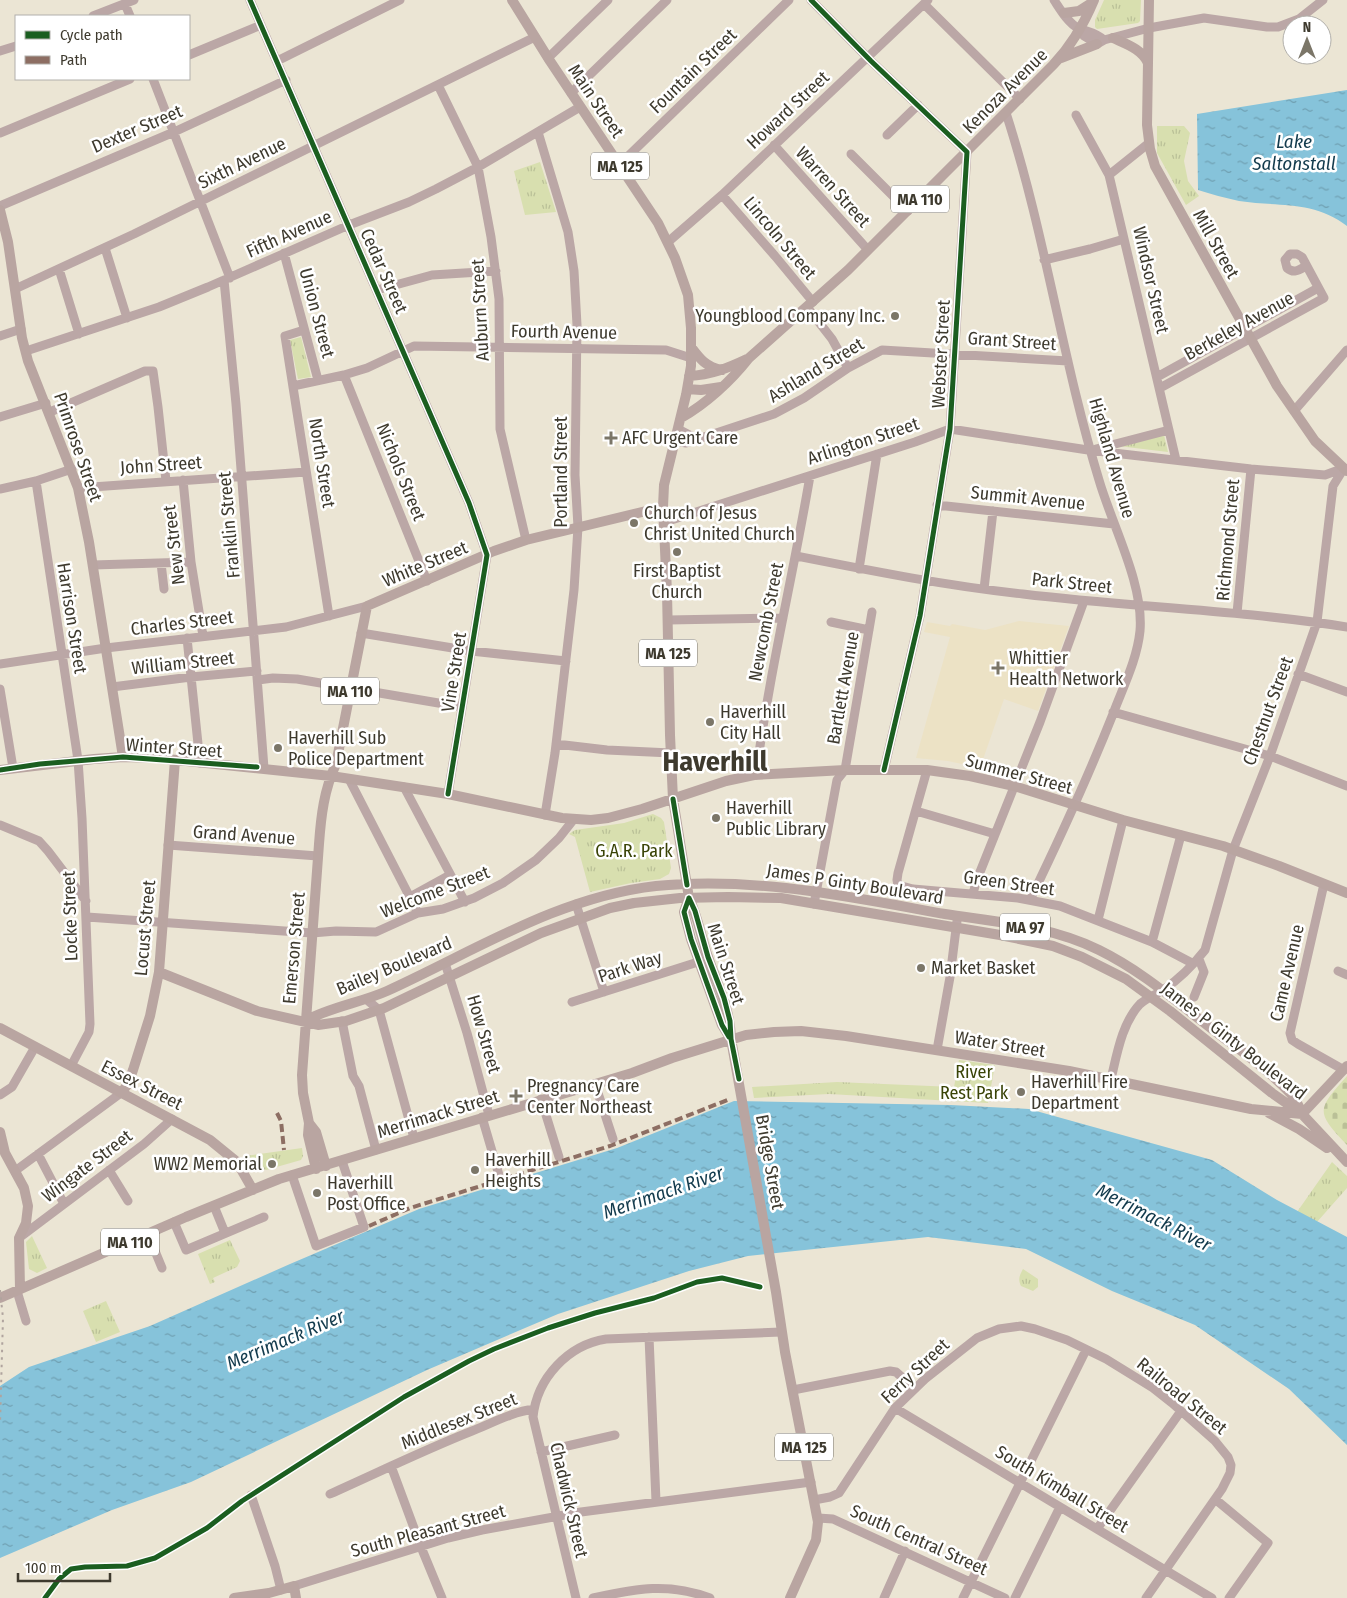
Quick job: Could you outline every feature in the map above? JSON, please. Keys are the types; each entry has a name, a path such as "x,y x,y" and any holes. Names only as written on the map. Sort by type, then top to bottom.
{"main road":[{"name":"Mill Street","path":"1149,0 1147,125 1151,156 1250,339 1294,411 1315,441 1345,470"},
{"name":"Main Street","path":"516,1 535,37 571,94 647,206 668,242 688,295 691,347 689,376 676,441 664,485 663,507 673,799 689,898 695,911 708,957 724,998 730,1021 731,1039"},
{"path":"1064,13 1079,10 1094,1"},
{"name":"Kenoza Avenue","path":"681,418 694,411 740,370 749,358 810,305 908,212 1020,99 1066,52 1094,1"},
{"path":"1060,58 1105,40 1138,51 1148,64"},
{"name":"Primrose Street","path":"0,210 8,239 26,351 78,488 93,565 123,757"},
{"path":"691,347 704,363 711,368 722,370"},
{"name":"Kenoza Avenue","path":"689,376 707,375 749,358"},
{"path":"687,389 701,390 722,386"},
{"name":"White Street","path":"330,776 336,764 367,606 526,540 663,507"},
{"name":"Winter Street","path":"0,770 78,760 123,757 175,760 330,776 448,794 546,815 591,820 608,818 673,799"},
{"name":"Locust Street","path":"121,1093 128,1084 150,1016 159,972 175,760"},
{"name":"Summer Street","path":"673,799 726,781 756,774 845,770 926,770 970,776 1014,786 1075,806 1233,850 1347,894"},
{"name":"Emerson Street","path":"321,1167 316,1132 309,1124 302,1084 305,1021 322,806 330,776"},
{"name":"James P Ginty Boulevard","path":"687,885 732,884 775,886 817,892 1041,930 1098,949 1163,990 1269,1074 1293,1096 1302,1114"},
{"name":"Bailey Boulevard","path":"305,1021 317,1014 384,992 531,921 576,904 615,893 657,886 687,885"},
{"name":"Main Street","path":"689,898 684,912 698,962 722,1025 731,1039"},
{"name":"James P Ginty Boulevard","path":"689,898 781,898 1028,941 1067,951 1126,979 1272,1093 1302,1114"},
{"name":"Bailey Boulevard","path":"305,1021 318,1025 342,1021 379,1010 541,933 610,908 660,899 689,898"},
{"path":"159,972 263,1013 305,1021"},
{"name":"Essex Street","path":"0,1028 172,1119 221,1148 238,1162 253,1190"},
{"name":"Water Street","path":"731,1039 759,1033 801,1032 846,1036 1111,1079 1263,1110 1302,1114 1346,1161"},
{"name":"Bridge Street","path":"731,1039 776,1292 781,1332"},
{"name":"Merrimack Street","path":"321,1167 595,1084 731,1039"},
{"path":"1302,1114 1345,1068"},
{"name":"Water Street","path":"1263,1110 1299,1129 1346,1161"},
{"path":"0,1132 5,1153 24,1188 28,1206 26,1223 19,1238 19,1290"},
{"name":"MA 110","path":"0,1298 174,1222 292,1175 321,1167"},
{"name":"MA 125","path":"781,1332 818,1518 816,1540 790,1598"},
{"path":"234,1598 282,1594 294,1586 296,1598"}],"street":[{"name":"Cedar Street","path":"250,0 404,350 469,503 487,555"},
{"path":"277,61 400,0"},
{"path":"548,58 608,0"},
{"path":"571,94 667,0"},
{"name":"Fountain Street","path":"620,165 789,0"},
{"path":"811,0 967,152"},
{"path":"1054,0 1072,24 1080,29 1084,36 1105,40 1149,28 1204,18 1278,27 1299,19 1323,0"},
{"path":"96,15 129,2 130,15"},
{"path":"926,2 1020,99"},
{"name":"Howard Street","path":"668,242 722,194 926,2"},
{"path":"190,54 261,25"},
{"name":"Sixth Avenue","path":"15,289 105,248 535,37"},
{"path":"0,51 15,46"},
{"path":"0,133 128,80"},
{"name":"Franklin Street","path":"153,80 201,201 227,279 264,768"},
{"name":"Dexter Street","path":"0,206 174,132 286,80"},
{"name":"Auburn Street","path":"438,85 478,167 491,237 499,299 499,421 526,540"},
{"path":"887,135 918,105"},
{"name":"Fifth Avenue","path":"26,351 159,307 349,225 418,198 478,167 580,107"},
{"name":"Highland Avenue","path":"1006,113 1018,150 1091,450 1135,585 1140,630 1133,663 1075,806 1030,900"},
{"name":"Windsor Street","path":"1076,115 1109,175 1176,460"},
{"name":"Portland Street","path":"538,132 562,210 571,250 577,305 578,349 575,475 578,527 574,590 546,815"},
{"path":"1109,175 1149,143"},
{"name":"Warren Street","path":"774,145 868,250"},
{"name":"Webster Street","path":"884,770 916,636 950,429 967,152"},
{"path":"852,154 908,212"},
{"name":"Lincoln Street","path":"722,194 775,256 810,305 848,368"},
{"path":"1044,260 1124,239"},
{"path":"105,248 127,318"},
{"name":"Union Street","path":"284,253 318,380"},
{"name":"Berkeley Avenue","path":"1160,388 1324,298 1306,266"},
{"path":"59,269 79,334"},
{"path":"377,290 432,275 496,271"},
{"name":"Berkeley Avenue","path":"1157,378 1318,288"},
{"path":"0,336 21,329"},
{"name":"North Street","path":"304,330 284,336 329,616"},
{"name":"Fourth Avenue","path":"293,386 367,368 414,346 666,350 691,358"},
{"name":"Ashland Street","path":"676,441 686,443 774,414 804,398 848,368 882,350 954,354"},
{"path":"1294,411 1347,350"},
{"name":"Grant Street","path":"954,354 1068,361"},
{"path":"0,417 48,408 145,371 153,371 166,481"},
{"name":"Nichols Street","path":"344,375 427,581"},
{"path":"678,429 697,439"},
{"name":"Arlington Street","path":"664,522 950,429 1091,450 1251,469 1325,475 1345,470"},
{"path":"1091,450 1169,430"},
{"path":"859,569 877,454"},
{"path":"0,489 36,481 72,469"},
{"name":"Richmond Street","path":"1237,613 1251,469"},
{"name":"Chestnut Street","path":"1111,1079 1121,1040 1130,1018 1140,1005 1150,996 1163,990 1205,950 1233,850 1270,756 1317,622 1334,486 1345,470"},
{"name":"John Street","path":"78,488 306,472"},
{"name":"Newcomb Street","path":"756,774 766,704 810,476"},
{"name":"New Street","path":"183,480 191,562 203,636"},
{"name":"Harrison Street","path":"36,481 78,760"},
{"name":"Summit Avenue","path":"938,505 1114,524"},
{"path":"984,589 993,511"},
{"name":"Vine Street","path":"448,794 487,555"},
{"name":"Park Street","path":"796,556 926,581 984,589 1084,601 1237,613 1347,626"},
{"path":"93,565 191,562"},
{"path":"161,563 164,589"},
{"path":"973,894 976,882 1040,722 1084,601"},
{"name":"Charles Street","path":"0,664 106,648 286,627 367,606"},
{"name":"Bartlett Avenue","path":"814,904 837,780 845,770 872,612"},
{"path":"668,620 783,618"},
{"path":"831,622 869,630"},
{"path":"361,633 471,651 566,662"},
{"path":"187,638 200,763"},
{"path":"1298,674 1347,692"},
{"name":"William Street","path":"112,687 191,677 258,676 286,678 462,706"},
{"path":"0,689 13,768"},
{"path":"1113,712 1270,756 1347,786"},
{"path":"556,744 607,750 671,753"},
{"name":"Locke Street","path":"71,1066 89,1032 90,1024 87,917 78,760"},
{"name":"Green Street","path":"926,770 898,873 898,884 913,889 1030,900 1060,906 1195,961"},
{"path":"349,779 418,913"},
{"path":"404,788 465,902"},
{"path":"916,810 995,834"},
{"name":"Welcome Street","path":"87,917 312,933 336,931 376,932 418,913 443,909 465,902 503,882 536,860 559,838 574,819"},
{"path":"1098,920 1123,820"},
{"path":"0,826 39,841 86,901"},
{"path":"1152,942 1180,835"},
{"name":"Grand Avenue","path":"168,845 318,856"},
{"path":"410,897 450,875"},
{"name":"Came Avenue","path":"1324,884 1290,1032 1292,1040 1298,1044 1345,1068"},
{"path":"576,904 604,992"},
{"path":"937,1050 957,916"},
{"name":"Chestnut Street","path":"1194,997 1204,972 1195,961"},
{"name":"Park Way","path":"572,1002 698,962"},
{"name":"How Street","path":"445,963 450,976 499,1175"},
{"path":"1338,971 1347,975"},
{"path":"366,999 379,1010 414,1138"},
{"path":"342,1021 353,1076 359,1086 376,1150"},
{"path":"0,1095 12,1087 35,1047"},
{"path":"595,1084 613,1138"},
{"path":"15,1171 121,1093"},
{"path":"541,1099 559,1157"},
{"name":"Wingate Street","path":"19,1238 144,1144 172,1119"},
{"path":"38,1154 64,1204"},
{"path":"292,1175 316,1246 364,1227 342,1161"},
{"path":"109,1170 128,1201"},
{"path":"214,1206 225,1233"},
{"path":"174,1222 186,1250 264,1217"},
{"path":"148,1234 162,1268"},
{"path":"19,1290 26,1321"},
{"name":"Railroad Street","path":"985,1334 999,1329 1021,1326 1036,1329 1067,1340 1106,1359 1153,1388 1206,1432 1228,1457 1231,1465 1230,1473 1215,1499"},
{"name":"Middlesex Street","path":"330,1494 499,1419 524,1410 534,1409 539,1392 560,1362 570,1353 595,1341 781,1332"},
{"name":"Ferry Street","path":"814,1500 830,1497 839,1492 895,1408 961,1349 985,1334"},
{"path":"649,1337 656,1501"},
{"path":"963,1598 1086,1350"},
{"path":"793,1390 890,1371 896,1372 904,1380 911,1392"},
{"name":"South Kimball Street","path":"895,1408 1212,1598"},
{"name":"Chadwick Street","path":"534,1409 533,1417 576,1598"},
{"path":"1096,1529 1181,1411"},
{"path":"541,1452 615,1436"},
{"path":"391,1466 442,1598"},
{"name":"South Pleasant Street","path":"294,1586 464,1534 556,1516 656,1501 811,1482"},
{"path":"251,1495 275,1566 282,1594"},
{"path":"1146,1598 1215,1499 1268,1543 1229,1598"},
{"path":"1015,1598 1060,1507"},
{"name":"South Central Street","path":"818,1518 833,1519 1005,1598"},
{"path":"884,1598 905,1551"},
{"path":"593,1598 626,1591 667,1587 681,1589 710,1598"}],"shaded area":[{"name":"Whittier Health Network","path":"1019,621 1069,626 1038,711 1004,699 980,768 948,761 916,758 950,637 924,632 927,622 985,630"}],"green space":[{"path":"1104,0 1141,0 1140,21 1138,23 1097,29 1095,27 1095,20"},
{"path":"1157,126 1184,126 1190,133 1184,161 1188,181 1199,196 1186,205 1157,153"},
{"path":"540,162 556,212 525,215 514,171"},
{"path":"301,337 311,377 298,379 290,340"},
{"path":"1164,435 1168,452 1118,446"},
{"name":"G.A.R. Park","path":"653,814 664,822 671,868 669,874 660,879 590,892 575,837 569,834 575,830 624,823"},
{"name":"River Rest Park","path":"959,1060 995,1065 988,1103 829,1094 754,1098 752,1087 837,1082 954,1087"},
{"path":"1347,1076 1347,1145 1329,1125 1324,1110 1330,1096"},
{"path":"302,1148 303,1156 301,1160 266,1170 259,1168 245,1156"},
{"path":"1332,1162 1347,1176 1347,1188 1317,1222 1297,1212"},
{"path":"32,1236 47,1268 37,1273 29,1269 26,1242"},
{"path":"230,1240 240,1261 237,1267 213,1278 215,1282 210,1284 198,1254"},
{"path":"1023,1269 1038,1279 1038,1287 1033,1291 1021,1286 1019,1282"},
{"path":"106,1301 120,1332 96,1342 83,1311"}],"water":[{"name":"Lake Saltonstall","path":"1347,90 1347,226 1322,212 1308,208 1239,201 1198,190 1197,114"},
{"name":"Merrimack River","path":"734,1101 951,1105 1029,1109 1212,1160 1277,1200 1347,1237 1347,1445 1289,1389 1195,1325 1112,1291 1026,1249 928,1237 748,1256 689,1271 558,1314 427,1370 191,1482 112,1510 0,1558 0,1386 29,1367 150,1326 419,1209 617,1148"}],"railway":[{"path":"0,1290 3,1318 0,1424"}],"marked path":[{"path":"369,1226 410,1208 610,1146 730,1099"},
{"path":"277,1113 281,1121 284,1150"}],"cycle path":[{"path":"250,0 469,503 487,555 448,794"},
{"path":"811,0 871,61 967,152 950,429 920,616 884,770"},
{"path":"0,770 40,764 123,757 257,767"},
{"path":"673,799 687,885"},
{"path":"689,898 695,911 708,957 724,998 730,1021 731,1039 739,1079"},
{"path":"689,898 684,912 691,939 722,1025 729,1037"},
{"path":"45,1598 59,1579 71,1569 127,1566 155,1558 207,1528 242,1501 404,1397 494,1349 548,1328 595,1313 654,1298 697,1282 722,1278 760,1287"}],"place":[{"name":"Youngblood Company Inc.","path":"895,316"},
{"name":"AFC Urgent Care","path":"611,438"},
{"name":"Church of Jesus Christ United Church","path":"634,523"},
{"name":"First Baptist Church","path":"677,552"},
{"name":"Whittier Health Network","path":"998,668"},
{"name":"Haverhill City Hall","path":"710,722"},
{"name":"Haverhill Sub Police Department","path":"278,748"},
{"name":"Haverhill Public Library","path":"716,818"},
{"name":"Market Basket","path":"921,968"},
{"name":"Haverhill Fire Department","path":"1021,1092"},
{"name":"Pregnancy Care Center Northeast","path":"516,1096"},
{"name":"WW2 Memorial","path":"272,1164"},
{"name":"Haverhill Heights","path":"475,1170"},
{"name":"Haverhill Post Office","path":"317,1193"}],"district":[{"name":"Haverhill","path":"715,761"}]}
